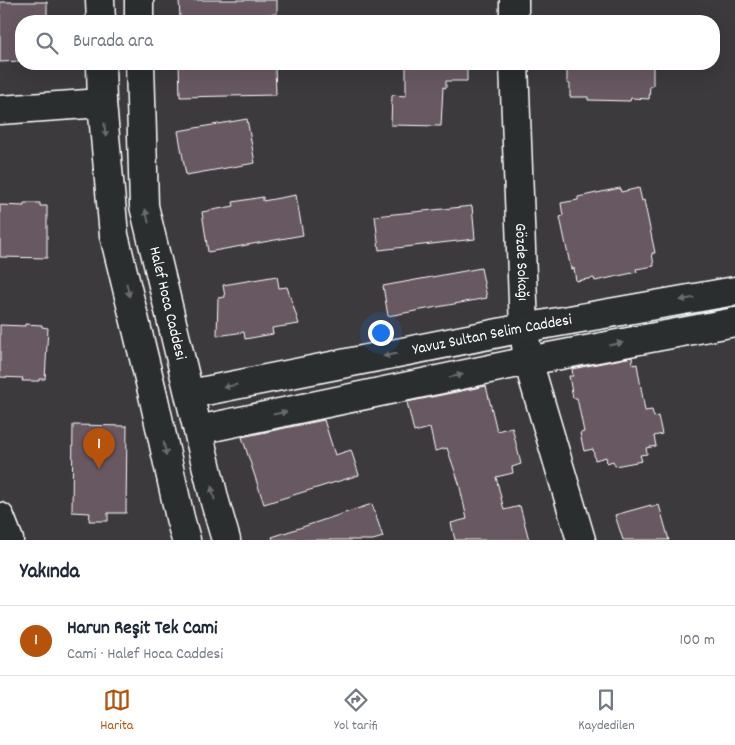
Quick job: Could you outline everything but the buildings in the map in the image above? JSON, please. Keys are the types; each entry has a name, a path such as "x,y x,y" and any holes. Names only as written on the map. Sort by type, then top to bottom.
{"street":[{"path":"100,0 101,15"},
{"path":"139,0 139,15"},
{"path":"514,0 514,15"},
{"path":"101,70 102,103 114,235 186,540"},
{"name":"Halef Hoca Caddesi","path":"140,70 144,206 215,502 226,540"},
{"name":"Gözde Sokağı","path":"514,70 524,328 528,361 581,540"},
{"path":"0,110 102,103"},
{"name":"Yavuz Sultan Selim Caddesi","path":"190,394 524,328 735,291"},
{"name":"Yavuz Sultan Selim Caddesi","path":"198,430 528,361 735,322"},
{"path":"0,517 9,540"}],"place":[{"name":"Harun Reşit Tek Cami","path":"99,469"}]}
